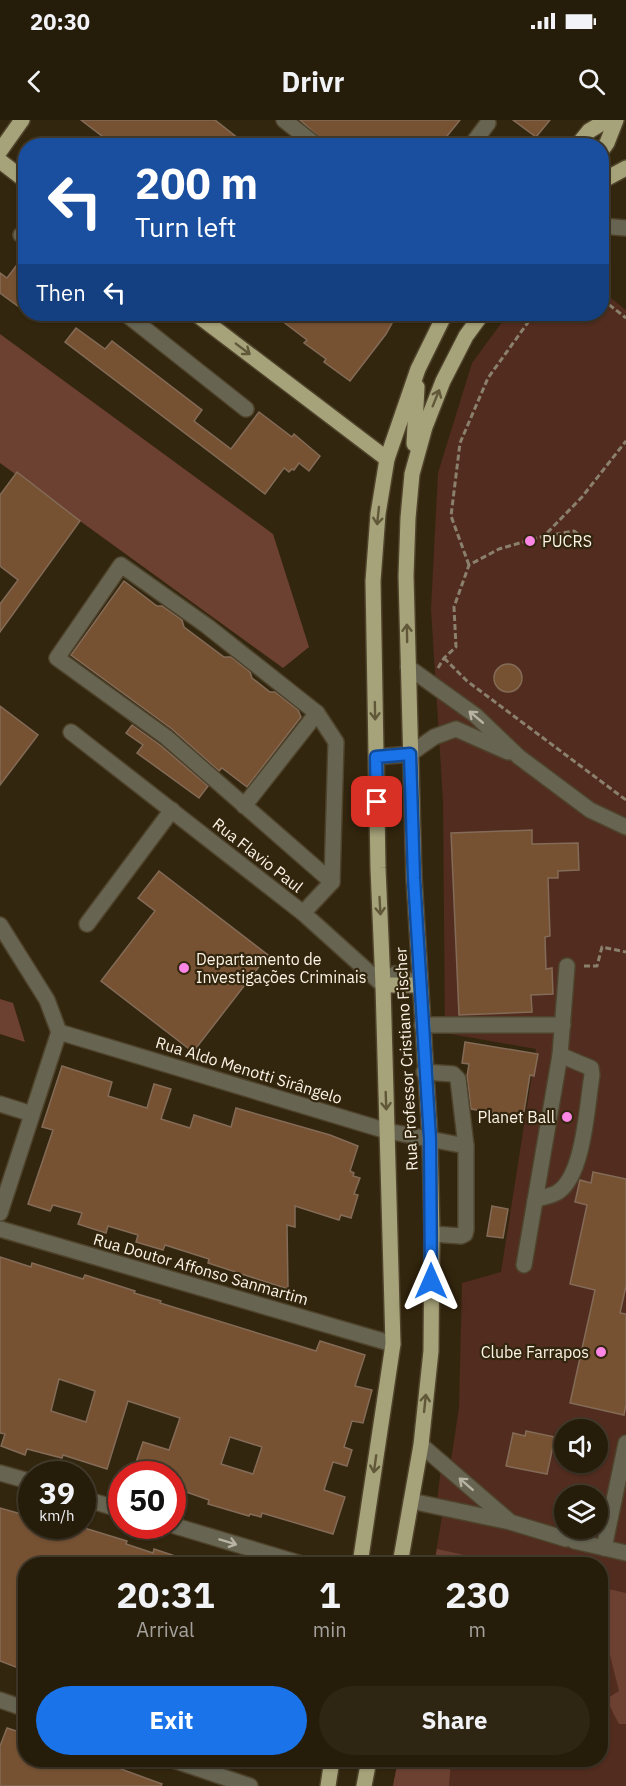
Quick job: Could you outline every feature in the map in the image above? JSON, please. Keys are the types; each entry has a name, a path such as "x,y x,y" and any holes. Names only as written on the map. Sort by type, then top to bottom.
{"main road":[{"path":"0,151 22,120"},
{"path":"583,138 589,131 607,120"},
{"path":"609,138 616,120"},
{"path":"0,161 18,175"},
{"path":"609,177 626,168"},
{"path":"205,321 387,459"},
{"name":"Rua Professor Cristiano Fischer","path":"361,1557 393,1344 372,581 378,514 387,459 418,369 442,321"},
{"name":"Rua Professor Cristiano Fischer","path":"401,1557 421,1445 431,1351 432,1234 430,1139 424,1072 414,878 406,576 408,518 412,474 425,427 443,381 466,336 477,321"},
{"path":"412,474 418,369"},
{"path":"383,985 420,985"},
{"path":"328,1786 331,1767"},
{"path":"364,1786 368,1767"}],"street":[{"path":"284,120 307,138"},
{"path":"477,138 489,123"},
{"path":"609,227 626,228"},
{"path":"135,321 246,409"},
{"path":"303,913 332,882 336,742 317,713 207,627 121,565 57,658 166,737 332,882"},
{"path":"408,666 475,715 519,757 590,810 626,827"},
{"path":"244,806 317,713"},
{"path":"376,757 410,754 434,737 456,729 519,757"},
{"name":"Rua Flavio Paul","path":"71,732 303,913 383,985"},
{"path":"87,924 172,810"},
{"path":"0,925 47,1000 59,1032 0,1213"},
{"path":"524,1264 560,1055 567,966"},
{"path":"422,1025 563,1025"},
{"name":"Rua Aldo Menotti Sirângelo","path":"59,1032 387,1131 466,1146"},
{"path":"536,1200 558,1192 572,1177 578,1161 592,1075 591,1068 560,1055"},
{"path":"424,1072 456,1075 466,1146 465,1234 461,1236 432,1234"},
{"path":"0,1104 32,1114"},
{"name":"Rua Doutor Affonso Sanmartim","path":"0,1229 393,1344"},
{"path":"604,1548 626,1443"},
{"path":"421,1445 510,1522"},
{"path":"0,1473 18,1478"},
{"path":"411,1501 510,1522 570,1540 626,1553"},
{"path":"186,1529 279,1557"},
{"path":"0,1700 18,1706"},
{"path":"194,1767 250,1786"}],"path":[{"path":"609,305 626,318"},
{"path":"429,682 444,658 456,647 454,607 469,565 451,516 460,443 488,378 529,321"},
{"path":"544,536 582,497 626,441"},
{"path":"469,565 499,549 544,536 574,531 584,538"},
{"path":"444,658 466,681 626,800"},
{"path":"567,966 597,966 602,946 626,952"}],"shaded area":[{"path":"609,297 626,310 626,1786 393,1786 397,1767 608,1767 608,1557 435,1557 444,1504 437,1502 441,1467 449,1474 459,1407 462,1283 501,1272 536,1049 445,1033 443,801 431,609 438,473 472,363 503,321 609,321"},
{"path":"0,334 273,534 309,647 283,668 0,463"},
{"path":"0,999 13,1003 25,1042 0,1034"},
{"path":"437,1549 473,1557 435,1557"},
{"path":"608,1589 626,1593 626,1724 619,1724 608,1703 608,1698 619,1691 608,1648"},
{"path":"397,1767 450,1767 449,1786 393,1786"}],"building":[{"path":"81,120 215,120 238,138 105,138"},
{"path":"300,120 460,120 445,138 320,138"},
{"path":"513,120 550,120 536,137"},
{"path":"18,264 18,306 0,293 0,273 7,278"},
{"path":"282,321 393,321 350,381 324,362 326,359 304,343 307,340"},
{"path":"76,328 105,349 112,341 202,410 194,421 231,449 259,412 292,437 294,434 320,456 309,471 299,463 294,470 289,472 284,468 265,494 65,342"},
{"path":"17,472 80,521 0,632 0,604 18,580 0,566 0,495"},
{"path":"124,581 157,606 162,606 182,620 184,627 224,657 231,657 250,672 252,678 298,710 301,717 247,787 222,768 219,771 172,729 71,655"},
{"path":"508,664 518,668 522,678 518,688 508,692 498,688 494,678 498,668"},
{"path":"0,706 38,735 0,785"},
{"path":"132,725 160,745 208,786 199,798 137,753 143,745 126,733"},
{"path":"532,830 532,844 578,843 579,870 558,871 558,878 548,878 550,936 545,937 546,969 552,968 553,994 531,995 532,1012 459,1015 451,833"},
{"name":"Departamento de Investigações Criminais","path":"159,871 268,955 193,1052 101,981 155,911 138,898"},
{"path":"465,1042 538,1054 534,1076 530,1075 523,1118 471,1109 467,1076 469,1064 462,1063"},
{"path":"62,1066 112,1082 108,1096 147,1108 154,1084 171,1089 161,1119 190,1128 194,1115 231,1127 236,1108 330,1135 358,1146 350,1171 354,1173 353,1176 360,1178 354,1194 358,1195 351,1218 341,1215 339,1220 295,1206 295,1227 287,1225 288,1289 208,1263 209,1259 165,1245 163,1250 136,1242 138,1235 108,1226 106,1233 78,1224 82,1213 53,1205 50,1211 28,1204 53,1130 42,1127"},
{"path":"593,1172 626,1179 626,1286 620,1313 626,1314 624,1415 570,1403 595,1290 570,1284 587,1205 575,1202 580,1180 591,1183"},
{"path":"492,1206 508,1209 503,1238 487,1236"},
{"path":"0,1257 31,1267 32,1263 83,1279 85,1275 135,1291 134,1293 161,1301 160,1303 316,1351 320,1341 365,1355 355,1386 372,1390 363,1423 352,1421 344,1447 352,1450 347,1466 333,1462 324,1490 345,1497 333,1534 262,1513 261,1517 250,1514 249,1516 208,1504 209,1500 186,1492 186,1461 136,1461 143,1442 169,1450 180,1418 128,1401 107,1469 96,1466 96,1461 82,1461 63,1455 62,1458 27,1449 25,1455 1,1446 5,1434 0,1433","holes":["59,1379 95,1391 86,1422 51,1411","230,1437 262,1447 253,1474 221,1464"]},
{"path":"526,1431 554,1437 547,1474 506,1466 513,1433 525,1436"},
{"path":"0,1508 18,1513 18,1539 96,1539 96,1532 108,1535 108,1539 127,1541 126,1544 153,1553 154,1549 178,1557 18,1557 18,1668 0,1661"},
{"path":"7,1728 18,1731 18,1767 122,1767 121,1769 162,1784 161,1786 0,1786 0,1746"}],"place":[{"name":"PUCRS","path":"530,541"},
{"name":"Departamento de Investigações Criminais","path":"184,968"},
{"name":"Planet Ball","path":"567,1117"},
{"name":"Clube Farrapos","path":"601,1352"}],"route":[{"path":"377,802 376,757 410,754 424,1072 430,1139 431,1281"}]}
